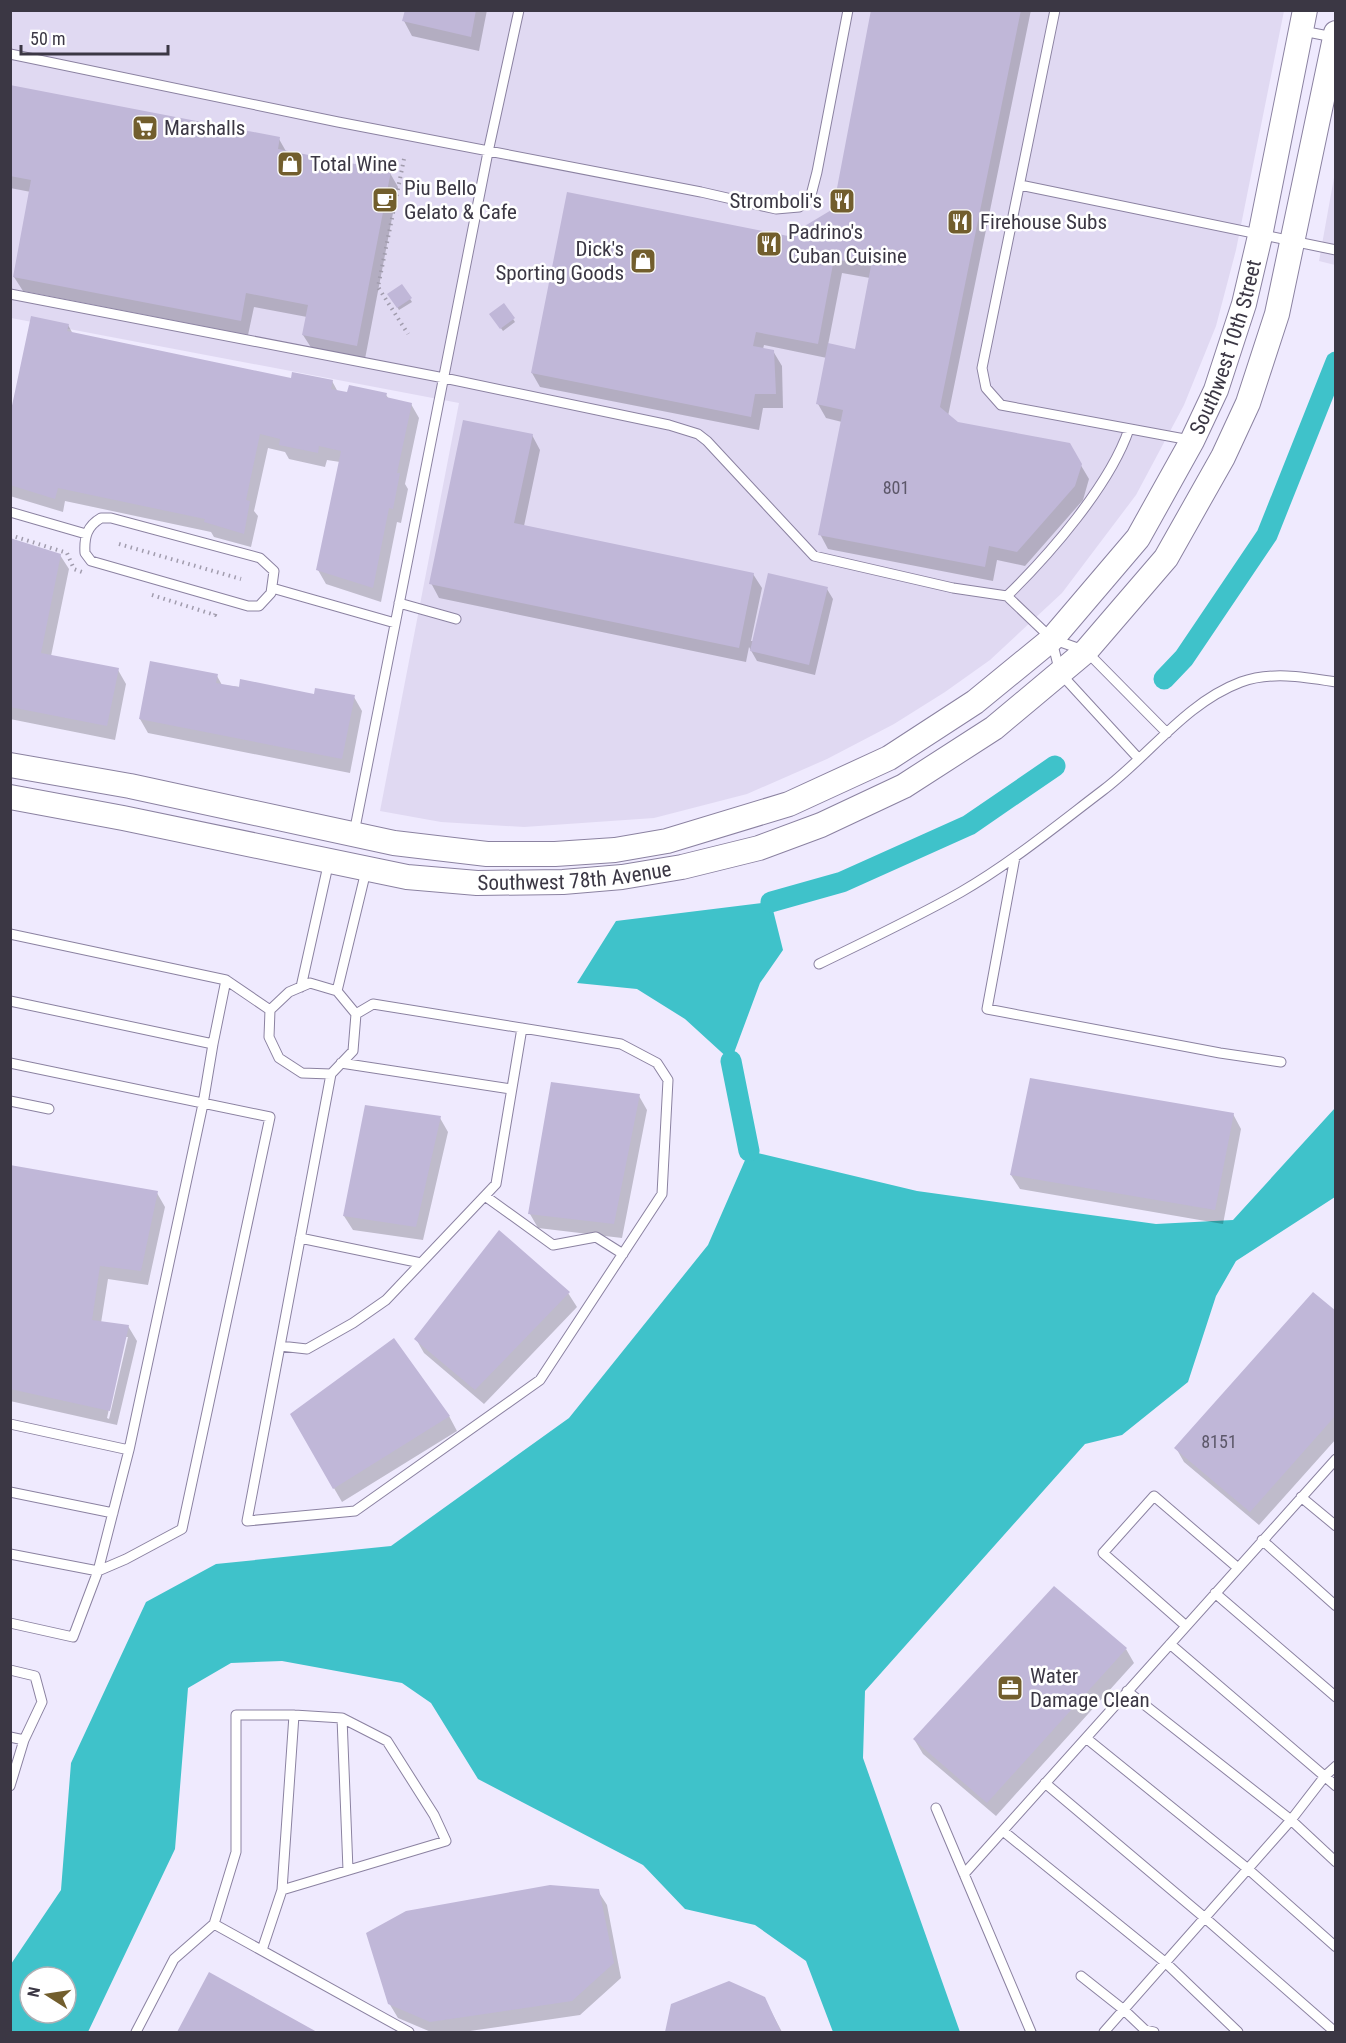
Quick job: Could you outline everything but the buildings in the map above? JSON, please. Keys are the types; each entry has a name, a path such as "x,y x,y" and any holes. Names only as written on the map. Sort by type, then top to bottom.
{"street":[{"name":"Southwest 10th Street","path":"1052,639 1138,538 1192,441 1219,380 1244,304 1260,236 1303,20"},
{"name":"Southwest 10th Street","path":"1086,651 1166,558 1223,457 1248,403 1277,314 1335,36"},
{"name":"Southwest 78th Avenue","path":"10,765 130,786 394,843 487,854 555,854 615,850 667,841 789,804 889,758 975,702 1052,639"},
{"name":"Southwest 78th Avenue","path":"10,797 407,877 477,883 563,882 622,877 682,867 759,848 821,825 904,786 994,728 1086,651"},
{"path":"291,853 354,833"},
{"path":"329,861 394,843"}],"lane":[{"path":"354,833 488,152 519,10"},
{"path":"10,54 776,209 799,207 810,199 848,10"},
{"path":"1055,10 982,368 986,388 1001,405 1192,441"},
{"path":"1303,20 1335,36"},
{"path":"1020,185 1335,250"},
{"path":"10,294 444,378 669,425 698,434 814,556 953,588 1007,596 1052,639 1086,651 1167,733"},
{"path":"1007,596 1025,579 1091,500 1123,445 1129,429"},
{"path":"10,512 86,534"},
{"path":"101,518 111,518 260,558 274,571 271,593 259,606 248,606 91,561 85,553 86,534 92,523 101,518"},
{"path":"272,588 395,623"},
{"path":"399,603 456,619"},
{"path":"1052,639 1060,673 1140,759"},
{"path":"819,964 961,891 1015,857 1109,786 1191,711 1216,693 1243,681 1267,676 1305,677 1335,682"},
{"path":"1015,857 987,1009 1209,1051 1281,1062"},
{"path":"301,987 329,861"},
{"path":"337,991 366,869"},
{"path":"10,934 226,980 270,1010"},
{"path":"10,1623 74,1637 98,1571 129,1450 203,1104 226,980"},
{"path":"331,1074 302,1073 279,1058 269,1037 270,1010 289,992 310,983 337,991 356,1014 353,1051 331,1074 247,1521 355,1511 540,1380 662,1194 668,1080 657,1063 621,1044 373,1004 356,1014"},
{"path":"10,1001 213,1044"},
{"path":"280,1346 307,1349 353,1323 386,1300 496,1184 522,1028"},
{"path":"10,1063 270,1117 182,1529 98,1571 10,1554"},
{"path":"341,1064 511,1089"},
{"path":"10,1101 49,1109"},
{"path":"485,1196 553,1245 596,1237 623,1254"},
{"path":"300,1238 421,1263"},
{"path":"10,1424 129,1450"},
{"path":"964,1874 1335,1459"},
{"path":"10,1492 113,1513"},
{"path":"1186,1626 1103,1553 1154,1496 1238,1568"},
{"path":"1301,1497 1335,1526"},
{"path":"1262,1540 1335,1606"},
{"path":"1215,1593 1335,1697"},
{"path":"1170,1644 1335,1786"},
{"path":"10,1670 35,1676 42,1702 24,1740 10,1786"},
{"path":"1127,1691 1292,1820 1335,1862"},
{"path":"136,2032 174,1959 214,1924 236,1852 236,1715 342,1718 387,1741 435,1815 446,1841 282,1890"},
{"path":"262,1950 282,1890 294,1715"},
{"path":"342,1718 348,1870"},
{"path":"10,1737 24,1740"},
{"path":"1086,1738 1248,1869 1335,1947"},
{"path":"1104,2032 1292,1820 1335,1766"},
{"path":"1045,1783 1205,1918 1335,2032"},
{"path":"936,1808 1031,2032"},
{"path":"1002,1831 1166,1963 1238,2032"},
{"path":"214,1924 409,2032"},
{"path":"1081,1976 1148,2032"}],"path":[{"path":"404,159 378,287 408,334"},
{"path":"119,544 241,579"},
{"path":"225,582 227,575"}],"shaded area":[{"path":"10,11 1284,11 1236,250 1216,326 1184,405 1136,495 1062,593 990,660 945,692 894,724 827,759 747,794 654,818 524,827 441,822 380,811 459,403 11,318"},
{"path":"1335,172 1335,265 1319,261"}],"water":[{"path":"771,902 783,950 760,983 731,1061 685,1019 637,989 577,983 616,921"},
{"path":"1335,1108 1335,1197 1236,1261 1216,1296 1188,1382 1122,1435 1085,1444 865,1691 863,1758 960,2032 833,2032 806,1961 755,1925 685,1909 643,1865 478,1779 431,1703 402,1683 282,1661 231,1663 188,1688 175,1849 88,2032 11,2032 11,1964 61,1890 71,1763 146,1602 216,1564 391,1546 569,1418 708,1245 749,1151 917,1191 1156,1224 1233,1220"}],"waterway":[{"path":"1164,679 1184,658 1267,535 1336,362"},
{"path":"771,902 842,882 969,825 1055,766"},
{"path":"731,1061 749,1151"}],"place":[{"name":"Marshalls","path":"145,128"},
{"name":"Total Wine","path":"290,164"},
{"name":"Piu Bello Gelato & Cafe","path":"385,200"},
{"name":"Stromboli's","path":"842,201"},
{"name":"Firehouse Subs","path":"960,222"},
{"name":"Padrino's Cuban Cuisine","path":"769,244"},
{"name":"Dick's Sporting Goods","path":"643,261"},
{"name":"Water Damage Clean","path":"1010,1688"}]}
